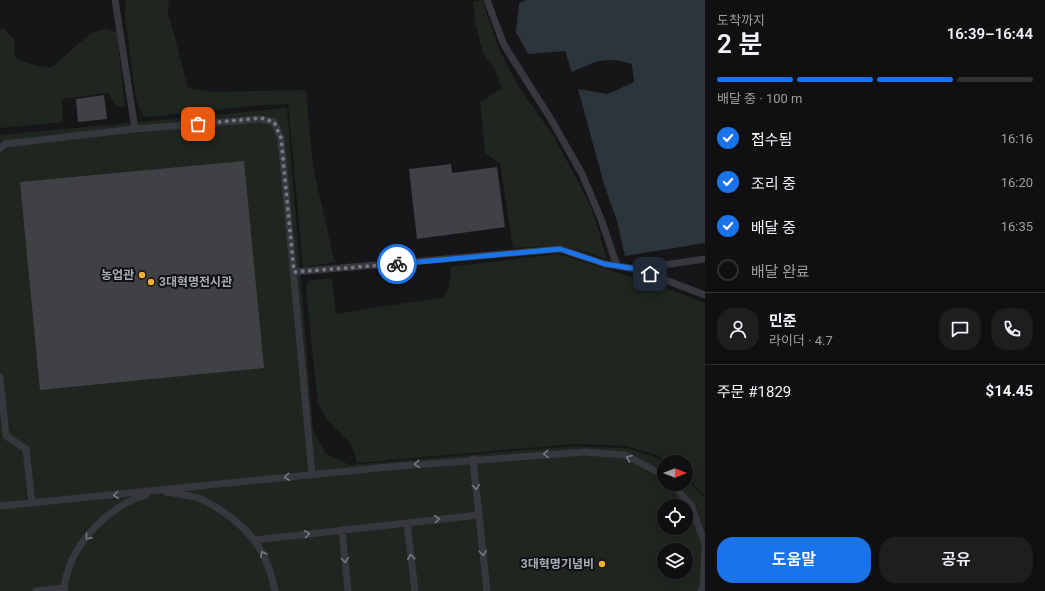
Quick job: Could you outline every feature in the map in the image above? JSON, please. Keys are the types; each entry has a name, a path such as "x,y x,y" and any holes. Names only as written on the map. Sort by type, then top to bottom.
{"lane":[{"path":"115,0 135,129"},
{"path":"487,0 504,45 552,121 582,174 601,219 617,266"},
{"path":"0,148 5,144 135,129 261,118 274,122 281,138 312,474"},
{"path":"294,272 560,249 605,264 637,269 705,295"},
{"path":"637,269 705,259"},
{"path":"0,377 6,436 26,448 32,503"},
{"path":"0,506 473,459 585,452 625,455 657,471"},
{"path":"473,459 487,591"},
{"path":"36,591 64,590 70,566 78,551 87,537 104,519 123,504 158,491 198,498 211,503 236,521 255,540 266,560 272,576 274,591"},
{"path":"678,491 691,505 705,544"},
{"path":"255,540 479,515"},
{"path":"407,522 414,591"},
{"path":"342,530 348,591"},
{"path":"701,591 703,587 705,548"}],"shaded area":[{"path":"126,0 169,0 168,12 188,88 211,92 306,90 313,166 334,259 338,262 303,267 288,104 250,106 146,117 141,112 136,100 125,17"},
{"path":"482,0 499,49 517,84 554,137 583,191 593,212 607,260 583,251 561,247 513,248 500,163 485,153 480,102 502,88 493,66 483,53 475,22 473,1"},
{"path":"526,0 705,0 705,243 625,256 617,221 604,184 578,89 608,94 634,82 632,64 607,60 588,65 572,72 565,51 528,54 516,32 519,3"},
{"path":"4,28 15,41 14,56 27,63 51,68 91,33 105,29 117,32 125,106 117,107 108,93 62,99 63,122 0,128 0,29"},
{"name":"3대혁명전시관","path":"287,108 313,429 326,454 350,465 572,446 626,448 657,458 657,491 693,491 693,486 705,499 705,591 0,591 0,135"},
{"path":"558,254 661,286 705,303 705,497 693,484 693,455 657,455 626,446 573,444 357,463 352,445 328,421 318,404 306,290 308,281 332,278 336,314 444,297 449,286 451,267"}],"building":[{"path":"104,95 107,119 78,122 76,99"},
{"name":"농업관","path":"244,161 264,368 40,390 20,182"},
{"path":"451,164 452,173 497,167 505,227 417,239 409,169"}],"way so far":[{"path":"198,124 261,118 274,122 281,138 294,272 397,264"}],"place":[{"name":"농업관","path":"142,275"},
{"name":"3대혁명전시관","path":"151,282"},
{"name":"3대혁명기념비","path":"602,564"}],"route":[{"path":"397,264 560,249 605,264 637,269 650,274"}]}
